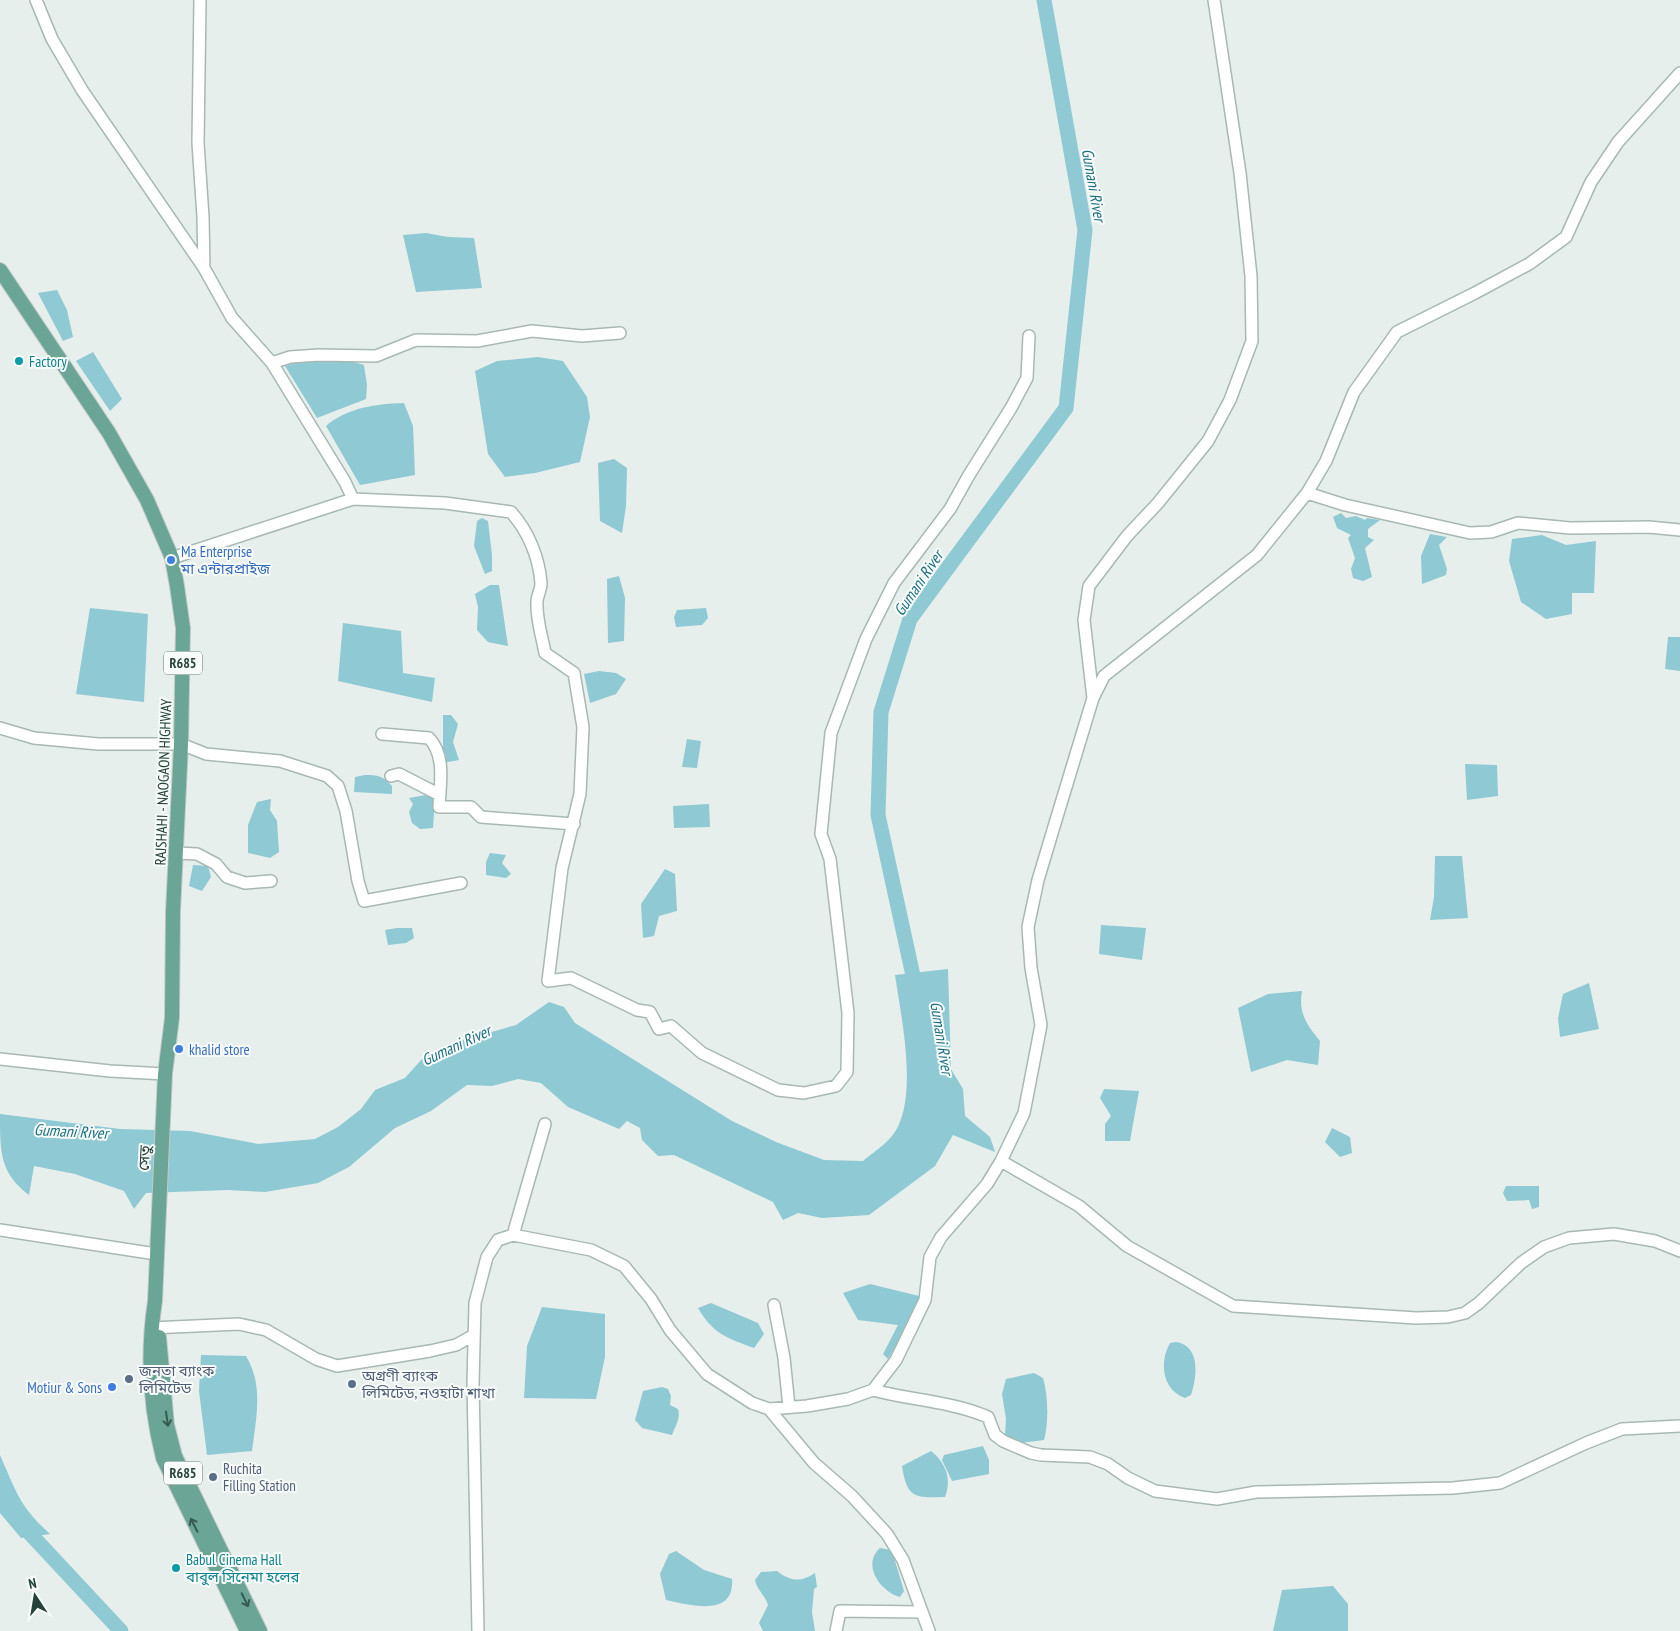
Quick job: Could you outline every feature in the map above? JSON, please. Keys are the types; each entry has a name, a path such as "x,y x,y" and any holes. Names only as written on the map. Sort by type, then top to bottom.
{"main road":[{"name":"RAJSHAHI - NAOGAON HIGHWAY","path":"0,270 109,433 147,500 172,558 183,628 181,744 173,912 172,1018 165,1074 164,1104"},
{"name":"সেতু","path":"156,1254 164,1104"},
{"name":"R685","path":"156,1254 152,1392 155,1427 163,1458 247,1631"},
{"name":"R685","path":"155,1328 167,1425 175,1456 260,1631"}],"street":[{"path":"36,0 52,39 82,90 204,268 232,318 272,363 345,482 353,499"},
{"path":"200,0 198,143 204,268"},
{"path":"1094,698 1084,620 1089,586 1127,536 1158,503 1208,442 1230,400 1252,341 1251,276 1240,173 1214,0"},
{"path":"478,1631 474,1473 475,1303 487,1257 498,1240 513,1235 591,1250 624,1266 651,1299 670,1330 707,1374 752,1403 769,1409 789,1407 848,1399 873,1390 896,1360 924,1300 930,1257 938,1243 988,1184 1024,1113 1041,1025 1031,968 1028,927 1038,880 1094,698 1104,676 1257,555 1306,493 1326,461 1354,392 1397,332 1513,272 1566,237 1591,182 1618,142 1680,73"},
{"path":"272,363 290,357 309,355 376,356 416,340 477,341 532,331 582,336 620,332"},
{"path":"172,558 353,499 445,503 511,512 524,527 535,555 541,585 536,601 538,621 545,653 574,673 583,726 580,794 562,868 548,982 570,978 637,1010 650,1012 659,1029 671,1026 702,1053 778,1090 804,1093 836,1086 847,1072 848,1012 830,859 821,834 831,733 866,638 894,582 950,509 1027,378 1029,336"},
{"path":"1306,493 1354,507 1479,534 1518,523 1570,528 1649,527 1680,530"},
{"path":"0,728 34,738 98,744 181,744 206,754 280,761 327,776 338,786 346,811 358,882 364,901 461,883"},
{"path":"382,734 429,738 437,746 441,770 439,807 471,806 482,817 574,824"},
{"path":"391,776 399,774 440,795"},
{"path":"177,853 197,854 216,864 227,877 245,883 270,881"},
{"path":"0,1059 110,1071 165,1074"},
{"path":"513,1235 545,1124"},
{"path":"1001,1161 1079,1206 1127,1246 1233,1306 1416,1318 1448,1318 1465,1313 1479,1304 1521,1263 1544,1247 1569,1238 1614,1234 1655,1241 1680,1251"},
{"path":"0,1230 156,1254"},
{"path":"774,1305 784,1358 789,1407"},
{"path":"155,1328 239,1324 266,1330 316,1359 337,1366 430,1351 456,1345 474,1335"},
{"path":"873,1390 897,1396 932,1400 983,1415 988,1417 995,1435 1003,1441 1031,1453 1090,1457 1108,1464 1128,1478 1155,1491 1217,1499 1256,1492 1453,1488 1500,1483 1586,1443 1622,1429 1680,1426"},
{"path":"769,1409 814,1463 852,1496 887,1534 903,1560 929,1631"},
{"path":"836,1631 840,1611 922,1612"}],"water":[{"path":"426,233 448,237 474,238 482,288 416,292 403,235"},
{"path":"57,290 67,310 73,337 63,341 38,293"},
{"path":"93,352 122,399 110,411 76,361"},
{"path":"538,357 563,361 587,397 590,417 580,462 535,473 505,477 488,454 475,371 497,361"},
{"path":"347,360 364,365 367,385 366,399 317,418 285,366 302,361"},
{"path":"404,403 413,426 415,475 360,485 326,426 344,415 363,408"},
{"path":"614,459 627,468 626,506 622,533 600,521 598,463"},
{"path":"1341,513 1346,518 1356,516 1365,520 1367,518 1380,520 1368,529 1368,537 1374,540 1365,548 1372,577 1363,581 1353,578 1351,569 1355,558 1348,538 1351,535 1337,528 1333,517"},
{"path":"482,518 488,521 492,555 492,571 485,574 474,546 477,521"},
{"path":"1430,534 1447,537 1439,545 1447,569 1446,575 1422,584 1421,556"},
{"path":"1542,535 1566,545 1596,541 1594,593 1572,593 1572,614 1546,619 1521,602 1509,561 1512,539"},
{"path":"619,576 625,598 624,641 608,643 607,579"},
{"path":"490,585 499,585 508,646 488,642 477,630 478,607 475,594"},
{"path":"90,608 148,614 144,702 76,694"},
{"path":"706,608 708,618 702,625 676,627 674,617 677,610"},
{"path":"343,623 401,631 403,673 435,678 432,702 338,681"},
{"path":"1668,637 1680,637 1680,671 1665,669"},
{"path":"599,671 616,673 626,679 616,694 590,703 584,674"},
{"path":"443,715 451,715 458,724 453,742 459,760 443,763 446,755 441,749 443,747"},
{"path":"687,739 701,741 697,768 682,767"},
{"path":"1465,764 1497,765 1498,796 1467,800"},
{"path":"365,775 377,776 386,780 392,786 392,794 354,792 355,777"},
{"path":"426,795 435,799 433,828 420,829 412,823 409,812 413,804 409,798"},
{"path":"271,799 270,810 277,821 279,852 270,858 248,853 248,825 257,802"},
{"path":"709,804 710,827 674,828 673,806"},
{"path":"490,853 506,855 502,863 511,874 506,878 486,875 486,862"},
{"path":"1435,856 1462,856 1468,918 1430,920 1434,897"},
{"path":"193,865 208,866 211,877 202,891 189,886"},
{"path":"665,869 675,874 677,911 659,916 654,936 643,938 641,904"},
{"path":"1101,925 1146,928 1142,960 1099,954"},
{"path":"412,928 414,938 406,943 388,945 385,930"},
{"path":"948,969 951,1069 963,1089 965,1116 990,1137 995,1152 953,1135 935,1166 869,1215 822,1218 798,1213 783,1220 773,1202 674,1155 658,1156 642,1140 640,1128 627,1121 619,1129 568,1107 541,1083 518,1079 492,1086 467,1085 431,1111 395,1128 349,1167 318,1183 265,1192 228,1190 146,1193 134,1209 124,1191 75,1174 34,1166 29,1195 12,1179 7,1170 2,1151 0,1114 120,1129 190,1131 258,1144 315,1139 338,1127 361,1109 375,1090 405,1078 422,1059 450,1044 516,1025 549,1002 564,1007 575,1023 732,1121 776,1142 824,1160 863,1161 892,1136 900,1121 905,1102 907,1081 906,1058 895,975"},
{"path":"1589,983 1599,1029 1560,1037 1558,1018 1563,994"},
{"path":"1302,991 1301,1006 1305,1018 1311,1030 1320,1041 1318,1065 1287,1060 1251,1072 1238,1008 1268,994"},
{"path":"1104,1089 1139,1091 1130,1141 1105,1141 1105,1124 1111,1116 1100,1098"},
{"path":"1332,1128 1350,1137 1352,1153 1340,1157 1325,1142"},
{"path":"1506,1186 1539,1186 1539,1207 1532,1209 1529,1200 1507,1201 1503,1193"},
{"path":"870,1284 923,1297 918,1310 888,1359 883,1354 898,1325 858,1320 843,1293"},
{"path":"711,1303 758,1323 764,1334 754,1348 728,1338 709,1324 698,1308"},
{"path":"542,1307 605,1314 605,1357 596,1399 524,1398 527,1346"},
{"path":"1176,1342 1190,1349 1195,1363 1195,1380 1191,1395 1185,1398 1171,1389 1165,1375 1164,1358 1170,1343"},
{"path":"201,1355 246,1356 252,1367 257,1391 257,1414 252,1451 207,1455 199,1391"},
{"path":"1034,1373 1043,1378 1046,1392 1047,1417 1044,1440 1012,1444 1005,1436 1006,1419 1002,1394 1006,1379"},
{"path":"662,1387 668,1389 671,1396 670,1405 678,1409 679,1413 672,1435 642,1428 635,1420 643,1391"},
{"path":"983,1446 989,1460 989,1474 952,1481 942,1460 944,1455"},
{"path":"931,1451 944,1466 948,1478 945,1497 919,1496 914,1494 906,1484 902,1466"},
{"path":"0,1455 19,1498 31,1515 50,1534 21,1538 0,1513"},
{"path":"880,1548 891,1550 893,1554 904,1591 900,1597 886,1590 880,1584 873,1570 872,1562"},
{"path":"676,1551 704,1570 732,1579 731,1591 726,1599 719,1604 709,1606 698,1606 666,1600 660,1574 669,1554"},
{"path":"777,1571 795,1580 815,1573 817,1587 814,1589 812,1612 815,1631 763,1631 759,1623 768,1605 755,1580 761,1572"},
{"path":"1333,1586 1348,1604 1348,1631 1273,1631 1282,1590"}],"waterway":[{"name":"Gumani River","path":"917,994 878,815 881,712 910,619 1066,408 1085,230 1044,0"},
{"path":"0,1491 8,1510 121,1631"}],"place":[{"name":"Factory","path":"19,361"},
{"name":"Ma Enterprise মা এন্টারপ্রাইজ","path":"171,560"},
{"name":"khalid store","path":"179,1049"},
{"name":"জনতা ব্যাংক লিমিটেড","path":"129,1379"},
{"name":"অগ্রণী ব্যাংক লিমিটেড, নওহাটা শাখা","path":"352,1384"},
{"name":"Motiur & Sons","path":"112,1387"},
{"name":"Ruchita Filling Station","path":"213,1477"},
{"name":"Babul Cinema Hall বাবুল সিনেমা হলের","path":"176,1568"}]}
